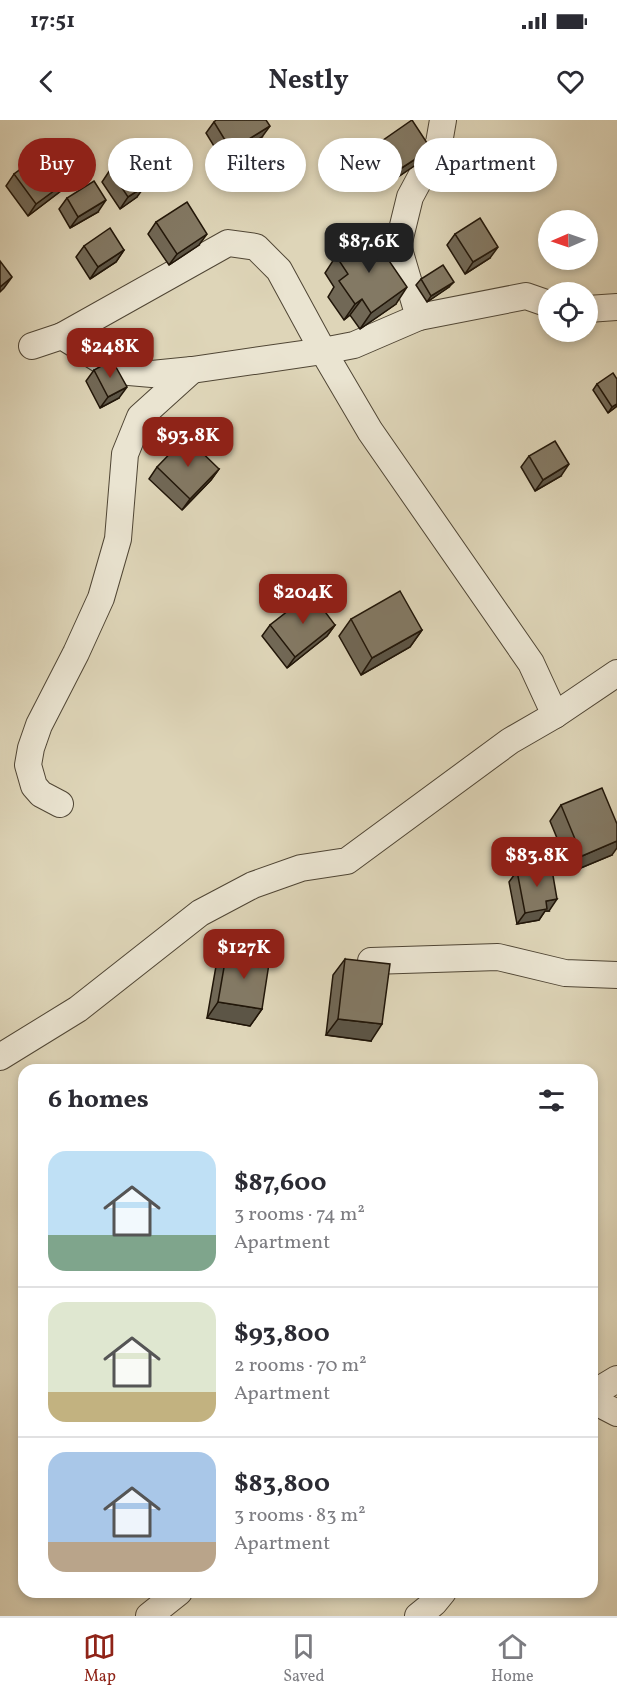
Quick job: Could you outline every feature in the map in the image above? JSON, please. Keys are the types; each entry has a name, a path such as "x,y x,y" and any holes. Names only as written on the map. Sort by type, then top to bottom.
{"street":[{"path":"419,317 398,246 410,197 439,143 443,120"},
{"path":"32,346 62,336 228,243 256,248 279,270 370,431 531,663 555,715"},
{"path":"62,336 107,364 129,372 152,374 323,351 354,345 419,317 526,296 538,300"},
{"path":"598,308 617,307"},
{"path":"60,804 41,794 34,786 28,765 31,748 39,725 101,598 118,539 125,454 140,417 192,370"},
{"path":"0,1057 78,1009 200,913 253,885 272,878 301,868 347,861 510,741 555,715 617,673"},
{"path":"371,961 498,957 565,973 617,975"},
{"path":"598,1390 617,1379"},
{"path":"598,1403 617,1413"},
{"path":"149,1616 172,1598"},
{"path":"418,1616 438,1598"}],"building":[{"path":"216,120 266,120 270,126 250,138 224,138 214,122"},
{"path":"412,120 424,138 414,138 414,160 402,168 402,138 386,138"},
{"path":"96,184 106,200 78,217 67,198 77,192 96,192"},
{"path":"27,192 52,192 36,204"},
{"path":"125,192 136,192 128,197"},
{"path":"187,202 207,234 177,254 156,222"},
{"path":"480,218 498,247 473,262 455,234"},
{"path":"110,228 124,250 98,267 84,246"},
{"path":"370,233 407,287 371,313 362,299 355,304 339,281 348,274 336,256"},
{"path":"0,261 12,277 0,287"},
{"path":"443,265 454,282 431,296 421,279"},
{"path":"112,360 127,387 108,397 94,370"},
{"path":"613,373 617,379 617,404 612,407 597,384"},
{"path":"186,437 219,469 190,499 157,467"},
{"path":"555,441 569,464 543,480 529,456"},
{"path":"400,591 422,630 372,658 351,619"},
{"path":"311,593 335,625 295,657 270,625"},
{"path":"602,788 617,824 617,841 582,856 561,805"},
{"path":"551,864 557,899 546,901 547,909 525,913 517,871"},
{"path":"227,950 270,957 262,1009 218,1002"},
{"path":"345,959 390,964 382,1024 338,1019"}]}
